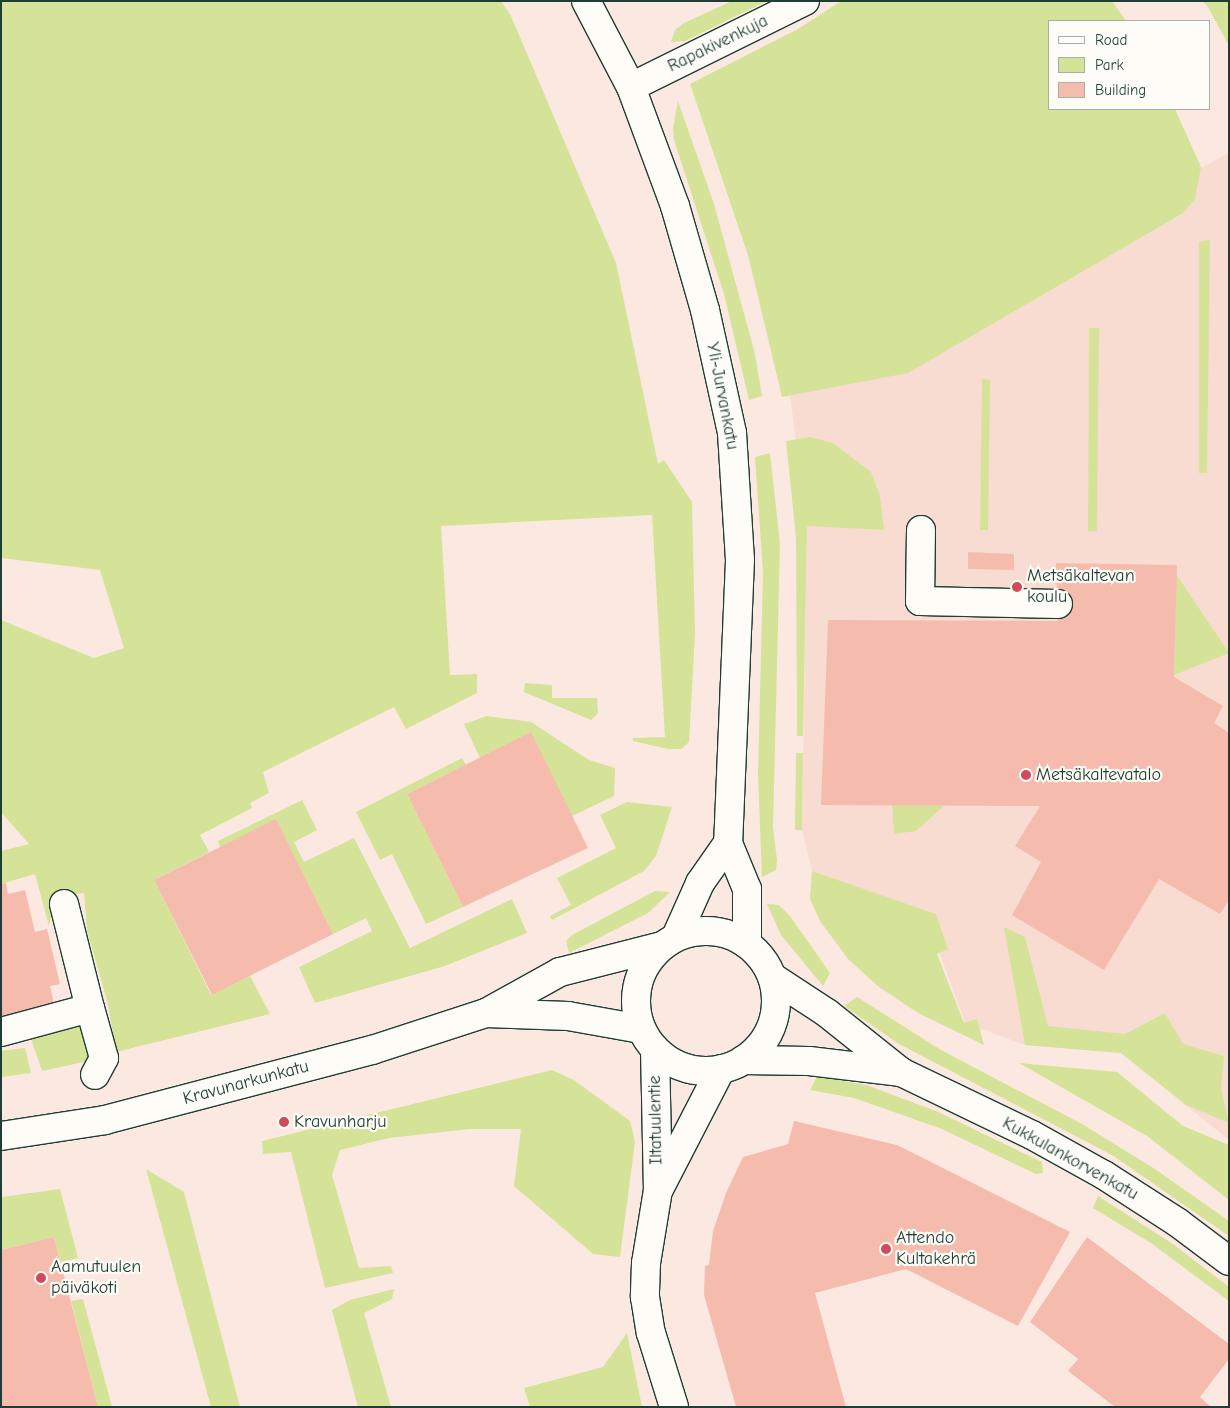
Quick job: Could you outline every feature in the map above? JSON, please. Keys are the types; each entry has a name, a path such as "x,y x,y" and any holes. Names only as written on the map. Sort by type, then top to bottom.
{"street":[{"name":"Yli-Jurvankatu","path":"586,1 631,86 674,206 705,310 732,433 740,560 728,843 746,889 747,944"},
{"name":"Rapakivenkuja","path":"631,86 805,1"},
{"path":"921,530 920,601 1058,604"},
{"path":"669,941 713,931 747,944 763,959 772,978 776,1001 772,1024 760,1045 732,1065 698,1070 674,1064 648,1039 636,1007 637,984 647,963 669,941 700,883 728,843"},
{"path":"64,904 104,1058 95,1075"},
{"name":"Kravunarkunkatu","path":"1,1136 106,1120 372,1050 486,1013 560,972 669,941"},
{"name":"Kukkulankorvenkatu","path":"772,978 827,1013 901,1072 1032,1135 1104,1175 1177,1222 1229,1261"},
{"path":"1,1032 90,1008"},
{"name":"Kravunarkunkatu","path":"486,1013 568,1016 648,1039"},
{"name":"Iltatuulentie","path":"648,1039 658,1190 646,1263 645,1297 651,1333 674,1407"},
{"name":"Kukkulankorvenkatu","path":"732,1065 809,1061 901,1072"},
{"name":"Iltatuulentie","path":"658,1190 732,1065"}],"shaded area":[{"name":"Metsäkaltevan koulu","path":"1229,153 1229,1140 1121,1053 1025,1045 965,1023 924,910 812,871 802,830 807,526 790,395 800,381"}],"green space":[{"path":"1,1 501,1 511,16 616,263 658,464 664,460 692,502 695,634 689,742 681,749 668,749 633,741 633,738 665,737 652,515 441,526 450,675 477,674 477,693 406,729 394,707 263,772 269,793 250,803 252,808 200,835 209,852 154,880 211,995 250,976 270,1014 116,1052 108,1004 87,930 84,893 63,896 54,904 49,926 35,874 1,884 1,851 29,844 1,812 1,620 94,658 124,648 100,570 1,558"},
{"path":"732,1 767,1 685,41 671,42 675,30 684,23"},
{"path":"841,1 1112,1 1125,20 1048,20 1048,110 1175,110 1201,167 1195,199 1183,213 908,373 782,397 748,255 690,84 798,29"},
{"path":"1203,1 1229,1 1229,46 1209,9"},
{"path":"678,101 714,204 755,354 762,396 749,400 724,294 674,140 673,128"},
{"path":"1210,240 1207,473 1199,473 1199,242"},
{"path":"1089,328 1099,328 1097,531 1088,531"},
{"path":"982,379 990,380 988,530 980,530"},
{"path":"810,437 833,443 871,472 880,496 884,530 807,526 803,736 797,736 796,538 786,441"},
{"path":"770,453 780,544 773,827 777,860 776,870 762,877 758,775 763,573 755,457"},
{"path":"1176,574 1229,653 1174,675"},
{"path":"525,683 552,685 552,698 597,698 598,713 591,720 524,692"},
{"path":"487,716 531,722 589,760 615,768 614,796 572,816 480,758 464,724"},
{"path":"796,753 803,753 802,830 795,830"},
{"path":"462,758 466,765 407,794 463,907 426,924 392,854 380,860 356,812"},
{"path":"302,800 317,830 294,842 304,862 354,838 410,948 512,899 527,933 445,966 315,1003 299,967 372,931 366,918 333,934 276,820 220,847 218,841"},
{"path":"627,802 672,807 656,856 644,871 552,920 550,916 571,905 557,878 616,848 600,815"},
{"path":"892,805 944,806 916,831 894,834"},
{"path":"812,871 936,914 948,949 937,954 964,1023 977,1019 984,1045 918,1013 879,987 848,959 820,921 810,899"},
{"path":"655,891 670,892 648,913 569,953 566,941 572,935"},
{"path":"767,904 779,905 790,916 830,973 823,986 781,935"},
{"path":"1004,927 1025,937 1048,1026 1125,1034 1165,1013 1183,1044 1224,1056 1221,1088 1229,1123 1186,1105 1121,1053 1025,1045"},
{"path":"857,997 941,1050 1082,1124 1155,1169 1229,1221 1229,1236 1112,1155 899,1044 844,1006"},
{"path":"83,1021 93,1060 42,1071 31,1039 33,1032"},
{"path":"25,1048 31,1073 1,1077 1,1051"},
{"path":"1019,1063 1117,1072 1183,1126 1229,1145 1229,1200 1147,1136"},
{"path":"552,1070 574,1080 630,1121 635,1142 620,1257 593,1254 514,1186 521,1129 469,1129 389,1138 340,1150 332,1175 359,1268 391,1266 393,1273 325,1288 291,1152 263,1154 262,1141"},
{"path":"817,1076 866,1085 936,1111 1042,1162 1043,1173 1036,1174 942,1129 854,1098 810,1090"},
{"path":"146,1169 184,1192 240,1407 211,1407"},
{"path":"60,1189 78,1258 61,1262 54,1237 1,1250 1,1197"},
{"path":"1098,1196 1173,1244 1229,1287 1229,1301 1151,1243 1093,1208"},
{"path":"394,1289 392,1299 364,1313 391,1407 358,1407 332,1310 350,1300"},
{"path":"83,1299 112,1407 98,1407 71,1301"},
{"path":"627,1333 642,1407 530,1407 524,1388 603,1367"}],"building":[{"path":"968,552 1014,554 1014,570 968,569"},
{"name":"Metsäkaltevatalo","path":"1056,563 1177,565 1174,677 1223,706 1214,723 1229,733 1229,900 1220,914 1159,879 1104,970 1012,915 1041,862 1015,846 1040,806 821,805 828,620 1058,621"},
{"path":"531,732 588,848 463,907 407,794"},
{"path":"276,819 333,934 212,995 154,880"},
{"path":"6,883 8,894 25,890 35,932 47,929 60,984 50,986 54,1004 1,1017 1,884"},
{"name":"Attendo Kultakehrä","path":"794,1121 897,1145 1070,1232 1018,1326 906,1269 815,1293 846,1407 736,1407 704,1295 705,1266 709,1265 713,1231 726,1193 743,1157 788,1144"},
{"name":"Aamutuulen päiväkoti","path":"54,1237 98,1407 1,1407 1,1250"},
{"path":"1087,1237 1229,1344 1229,1359 1200,1397 1211,1407 1115,1407 1068,1371 1078,1359 1030,1322"}],"place":[{"name":"Metsäkaltevan koulu","path":"1017,587"},
{"name":"Metsäkaltevatalo","path":"1026,775"},
{"name":"Kravunharju","path":"284,1122"},
{"name":"Attendo Kultakehrä","path":"886,1249"},
{"name":"Aamutuulen päiväkoti","path":"41,1278"}]}
